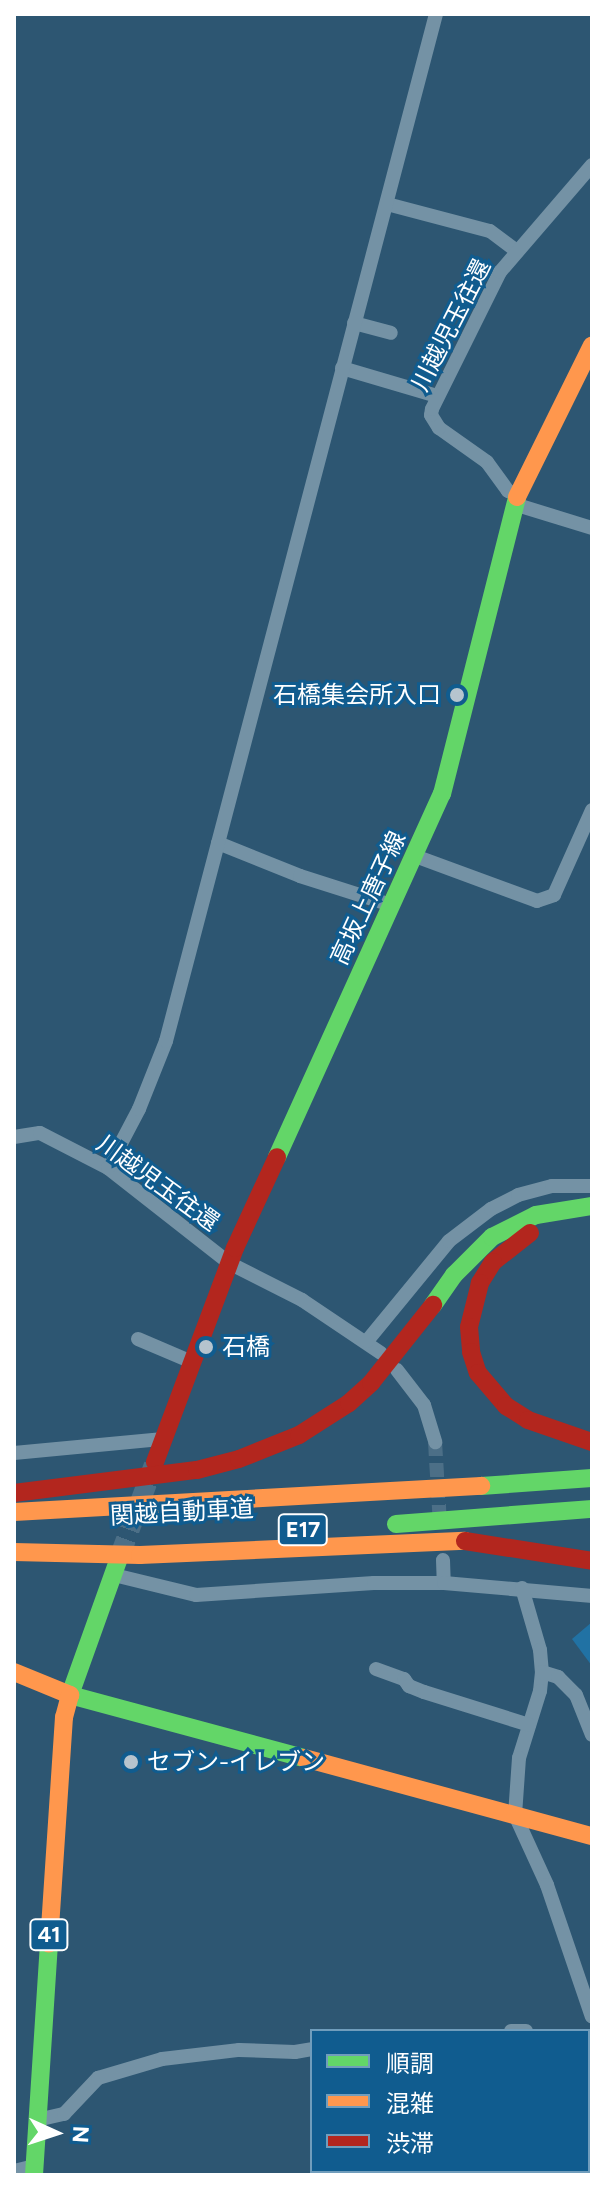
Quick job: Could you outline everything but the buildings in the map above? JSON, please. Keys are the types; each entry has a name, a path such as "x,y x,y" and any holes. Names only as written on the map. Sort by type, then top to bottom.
{"main road":[{"name":"高坂上唐子線","path":"155,1462 229,1263 442,794 516,500 592,345"},
{"path":"14,1493 197,1470 239,1459 299,1435 371,1383 410,1338 454,1275 492,1237 536,1215 592,1206"},
{"path":"592,1221 554,1225 511,1245 493,1262 480,1283 469,1327 478,1373 506,1406 538,1424 592,1442"},
{"name":"関越自動車道","path":"14,1512 356,1495 592,1478"},
{"name":"関越自動車道","path":"14,1545 356,1527 592,1509"},
{"path":"14,1552 140,1555 444,1539 503,1544 592,1561"},
{"path":"70,1695 116,1566"},
{"path":"14,1672 70,1695 592,1836"},
{"name":"41","path":"34,2170 64,1717 70,1695"},
{"path":"590,2175 592,2157"}],"street":[{"path":"108,1168 139,1109 166,1041 436,14"},
{"name":"川越児玉往還","path":"516,500 487,462 435,425 431,415 486,293 517,251 592,165"},
{"path":"387,204 490,231 517,251"},
{"path":"354,323 391,333"},
{"path":"342,368 437,396"},
{"path":"516,500 592,528"},
{"path":"415,856 537,901 554,895 592,810"},
{"path":"218,843 300,876 391,905"},
{"name":"川越児玉往還","path":"14,1137 40,1133 108,1168 229,1263 302,1300 381,1353"},
{"path":"367,1341 449,1241 491,1209 518,1195 552,1186 592,1186"},
{"path":"138,1339 192,1362"},
{"path":"397,1370 424,1405 435,1442"},
{"path":"14,1453 163,1439"},
{"path":"443,1560 444,1583"},
{"path":"116,1566 196,1595 374,1583 444,1583 592,1596"},
{"path":"522,1588 540,1650 542,1672 519,1758 515,1815 547,1885 592,2017"},
{"path":"376,1669 404,1679 409,1686 424,1692 529,1725"},
{"path":"542,1672 558,1677 576,1695 592,1735"},
{"path":"37,2120 64,2114 98,2078 162,2059 239,2050 295,2052 310,2049"},
{"path":"14,2171 34,2170"}],"shaded area":[{"path":"592,1622 592,1666 572,1639"}],"tunnel":[{"path":"435,1442 440,1524"},
{"path":"119,1558 154,1465"}],"traffic: fast":[{"path":"277,1157 442,794 517,497"},
{"path":"433,1305 454,1275 492,1237 536,1215 592,1206"},
{"path":"481,1486 592,1478"},
{"path":"396,1524 592,1509"},
{"path":"119,1558 70,1695 304,1758"},
{"path":"34,2175 49,1944"}],"traffic: slow":[{"path":"517,497 592,345"},
{"path":"14,1512 481,1486"},
{"path":"14,1552 140,1555 465,1541"},
{"path":"14,1672 70,1695 64,1717 49,1944"},
{"path":"304,1758 592,1836"},
{"path":"590,2175 592,2157"}],"traffic: jam":[{"path":"155,1462 235,1248 277,1157"},
{"path":"530,1233 493,1262 480,1283 469,1327 471,1352 478,1373 506,1406 528,1420 592,1442"},
{"path":"14,1493 197,1470 239,1459 299,1435 349,1403 371,1383 433,1305"},
{"path":"465,1541 592,1561"}],"place":[{"name":"石橋集会所入口","path":"457,695"},
{"name":"石橋","path":"206,1347"},
{"name":"セブン-イレブン","path":"131,1762"}]}
